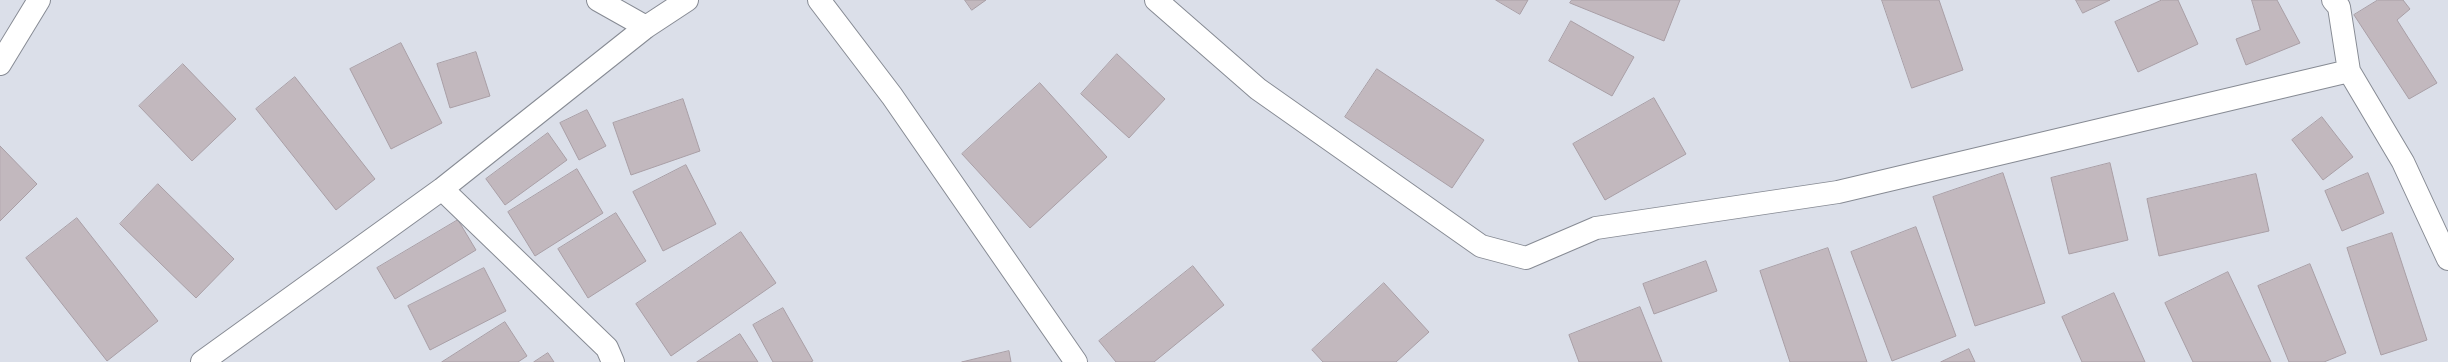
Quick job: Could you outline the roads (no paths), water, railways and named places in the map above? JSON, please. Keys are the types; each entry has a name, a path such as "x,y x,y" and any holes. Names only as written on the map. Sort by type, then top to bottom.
{"street":[{"path":"0,64 39,0"},
{"path":"598,0 646,27"},
{"path":"202,362 442,189 646,27 686,0"},
{"path":"819,0 892,96 1076,362"},
{"path":"1156,0 1258,89 1481,246 1526,258 1596,228 1838,192 2349,72"},
{"path":"2340,2 2349,72 2403,162 2448,259"},
{"path":"442,189 607,348 613,362"}]}
